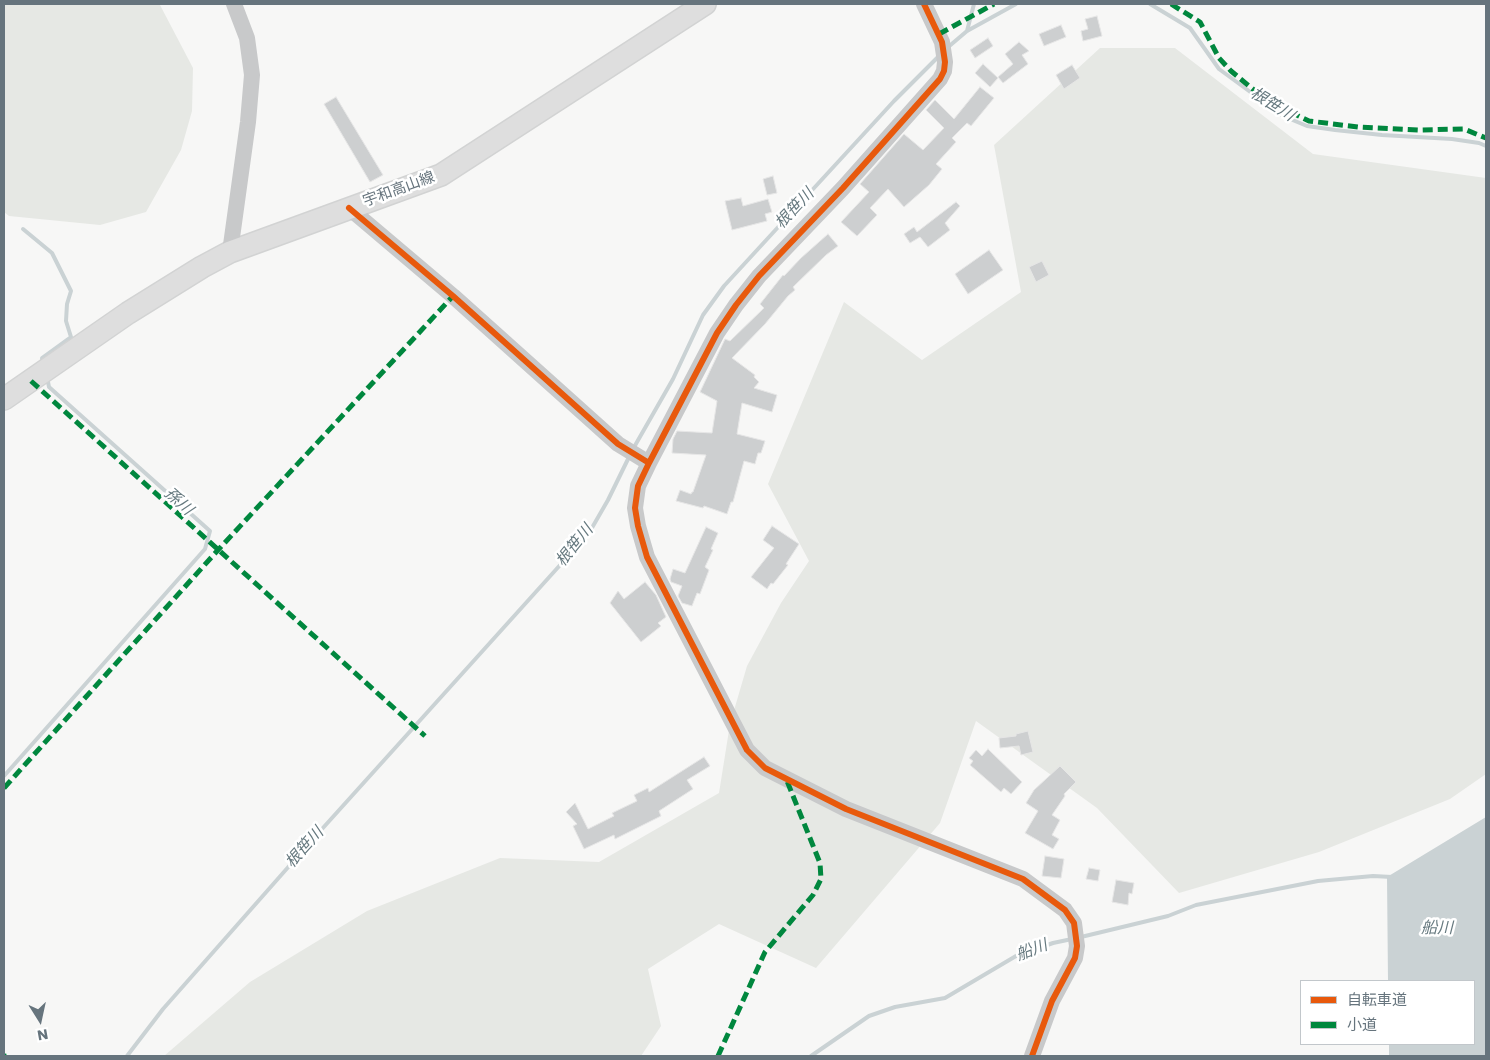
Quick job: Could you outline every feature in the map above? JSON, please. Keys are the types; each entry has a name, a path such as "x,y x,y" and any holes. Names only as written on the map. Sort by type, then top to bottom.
{"main road":[{"name":"宇和高山線","path":"4,399 128,313 230,252 441,175 705,4"}],"street":[{"path":"230,252 248,122 252,75 248,38 234,4"},
{"path":"924,4 942,42 945,62 940,80 843,188 759,276 736,305 717,333 646,461 638,486 635,508 647,557 747,750 765,768 846,809 1023,880 1064,910 1074,923 1078,946 1075,958 1052,1001 1032,1056"},
{"path":"349,208 453,296 611,438 646,461"}],"shaded area":[{"path":"4,4 160,5 193,68 192,111 181,150 146,212 100,225 9,216 4,212"},
{"path":"1100,48 1175,48 1313,154 1486,178 1486,774 1450,799 1319,852 1179,893 1097,808 976,721 940,823 816,968 719,924 648,969 661,1026 641,1056 164,1056 250,982 367,911 500,858 599,862 719,793 730,724 747,666 781,603 809,561 768,484 844,302 922,360 1021,292 994,145"}],"water":[{"name":"船川","path":"1486,817 1486,1056 1389,1056 1389,1045 1475,1045 1475,980 1388,980 1387,877"}],"building":[{"path":"1097,16 1102,36 1083,41 1081,31 1088,29 1085,19"},
{"path":"1061,25 1066,37 1044,46 1039,34"},
{"path":"988,38 993,46 975,58 970,50"},
{"path":"1019,42 1029,51 1022,55 1028,64 1003,83 998,77 1013,64 1005,54"},
{"path":"983,64 998,78 990,87 975,73"},
{"path":"1072,65 1080,78 1064,89 1056,75"},
{"path":"980,87 994,98 971,126 967,123 952,138 956,142 936,164 942,169 929,185 904,207 888,189 870,208 877,215 857,236 841,222 869,192 860,184 904,134 923,150 944,128 926,110 935,100 954,119"},
{"path":"336,97 383,175 370,182 324,104"},
{"path":"773,176 777,193 767,195 763,179"},
{"path":"741,198 743,206 768,199 772,212 765,214 767,221 732,230 725,201"},
{"path":"956,202 960,206 945,223 950,230 928,247 920,237 910,243 904,234 914,227 917,232"},
{"path":"828,234 838,246 793,287 795,290 732,358 755,375 754,377 759,382 754,388 777,395 772,412 742,403 737,434 765,441 761,453 758,453 755,464 744,461 733,502 731,502 727,514 704,506 703,508 676,501 680,490 691,494 693,492 706,455 672,453 673,439 677,431 712,433 717,401 700,392 725,339 730,341 764,308 760,304 783,275"},
{"path":"989,250 1003,270 968,294 955,274"},
{"path":"1042,261 1049,275 1036,282 1029,267"},
{"path":"772,526 799,544 786,564 788,565 767,589 751,577 774,548 763,540"},
{"path":"706,527 718,533 705,567 709,570 700,594 697,593 692,606 682,603 678,596 682,586 671,582 670,579 673,569 685,573"},
{"path":"645,582 656,595 666,617 658,623 661,626 641,642 610,603 618,591 624,599"},
{"path":"1028,731 1033,752 1021,755 1019,746 1000,748 999,738 1016,736 1016,734"},
{"path":"988,749 1022,782 1011,794 1004,788 1001,792 970,765 973,761 969,758 976,750 982,756"},
{"path":"704,757 710,766 687,780 693,789 659,811 661,816 615,839 614,835 584,849 573,826 577,824 566,812 575,803 588,829 614,816 612,813 637,801 634,795 648,788 649,792"},
{"path":"1060,766 1076,782 1064,794 1065,796 1052,815 1060,820 1052,835 1059,839 1053,849 1025,833 1038,811 1026,803 1034,790"},
{"path":"1045,856 1064,859 1061,878 1042,876"},
{"path":"1089,868 1100,870 1098,881 1086,879"},
{"path":"1116,880 1134,883 1132,894 1129,893 1128,905 1112,902"}],"waterway":[{"path":"967,31 974,4"},
{"name":"根笹川","path":"947,48 967,31 1016,4"},
{"name":"根笹川","path":"1150,4 1190,28 1219,69 1283,116 1307,126 1382,135 1452,139 1479,143 1486,146"},
{"name":"根笹川","path":"633,449 673,379 703,315 724,286 894,101 940,55"},
{"name":"孫川","path":"23,229 52,253 71,291 67,304 66,321 71,337 42,358 43,363"},
{"name":"孫川","path":"4,776 205,549 210,531 49,387 47,377"},
{"name":"根笹川","path":"127,1056 163,1009 313,839 589,533 630,455"},
{"name":"船川","path":"1081,937 1168,916 1196,905 1318,881 1373,876 1392,877"},
{"name":"船川","path":"811,1056 869,1016 895,1007 945,998 1016,956 1053,943 1072,939"}],"marked path":[{"path":"939,34 994,4"},
{"path":"1171,4 1200,22 1219,58 1231,71 1266,100 1309,121 1358,127 1420,130 1464,129 1486,138"},
{"path":"4,788 218,550 453,296"},
{"path":"31,381 425,736"},
{"path":"718,1056 765,952 813,895 821,879 820,863 787,781"}],"cycle path":[{"path":"924,4 942,42 945,62 944,71 940,79 843,188 759,276 736,305 717,333 649,463 638,486 635,508 647,557 747,750 765,768 846,809 1023,879 1065,910 1074,923 1077,946 1075,958 1052,1001 1032,1056"},
{"path":"349,208 453,296 618,444 649,463"}]}
